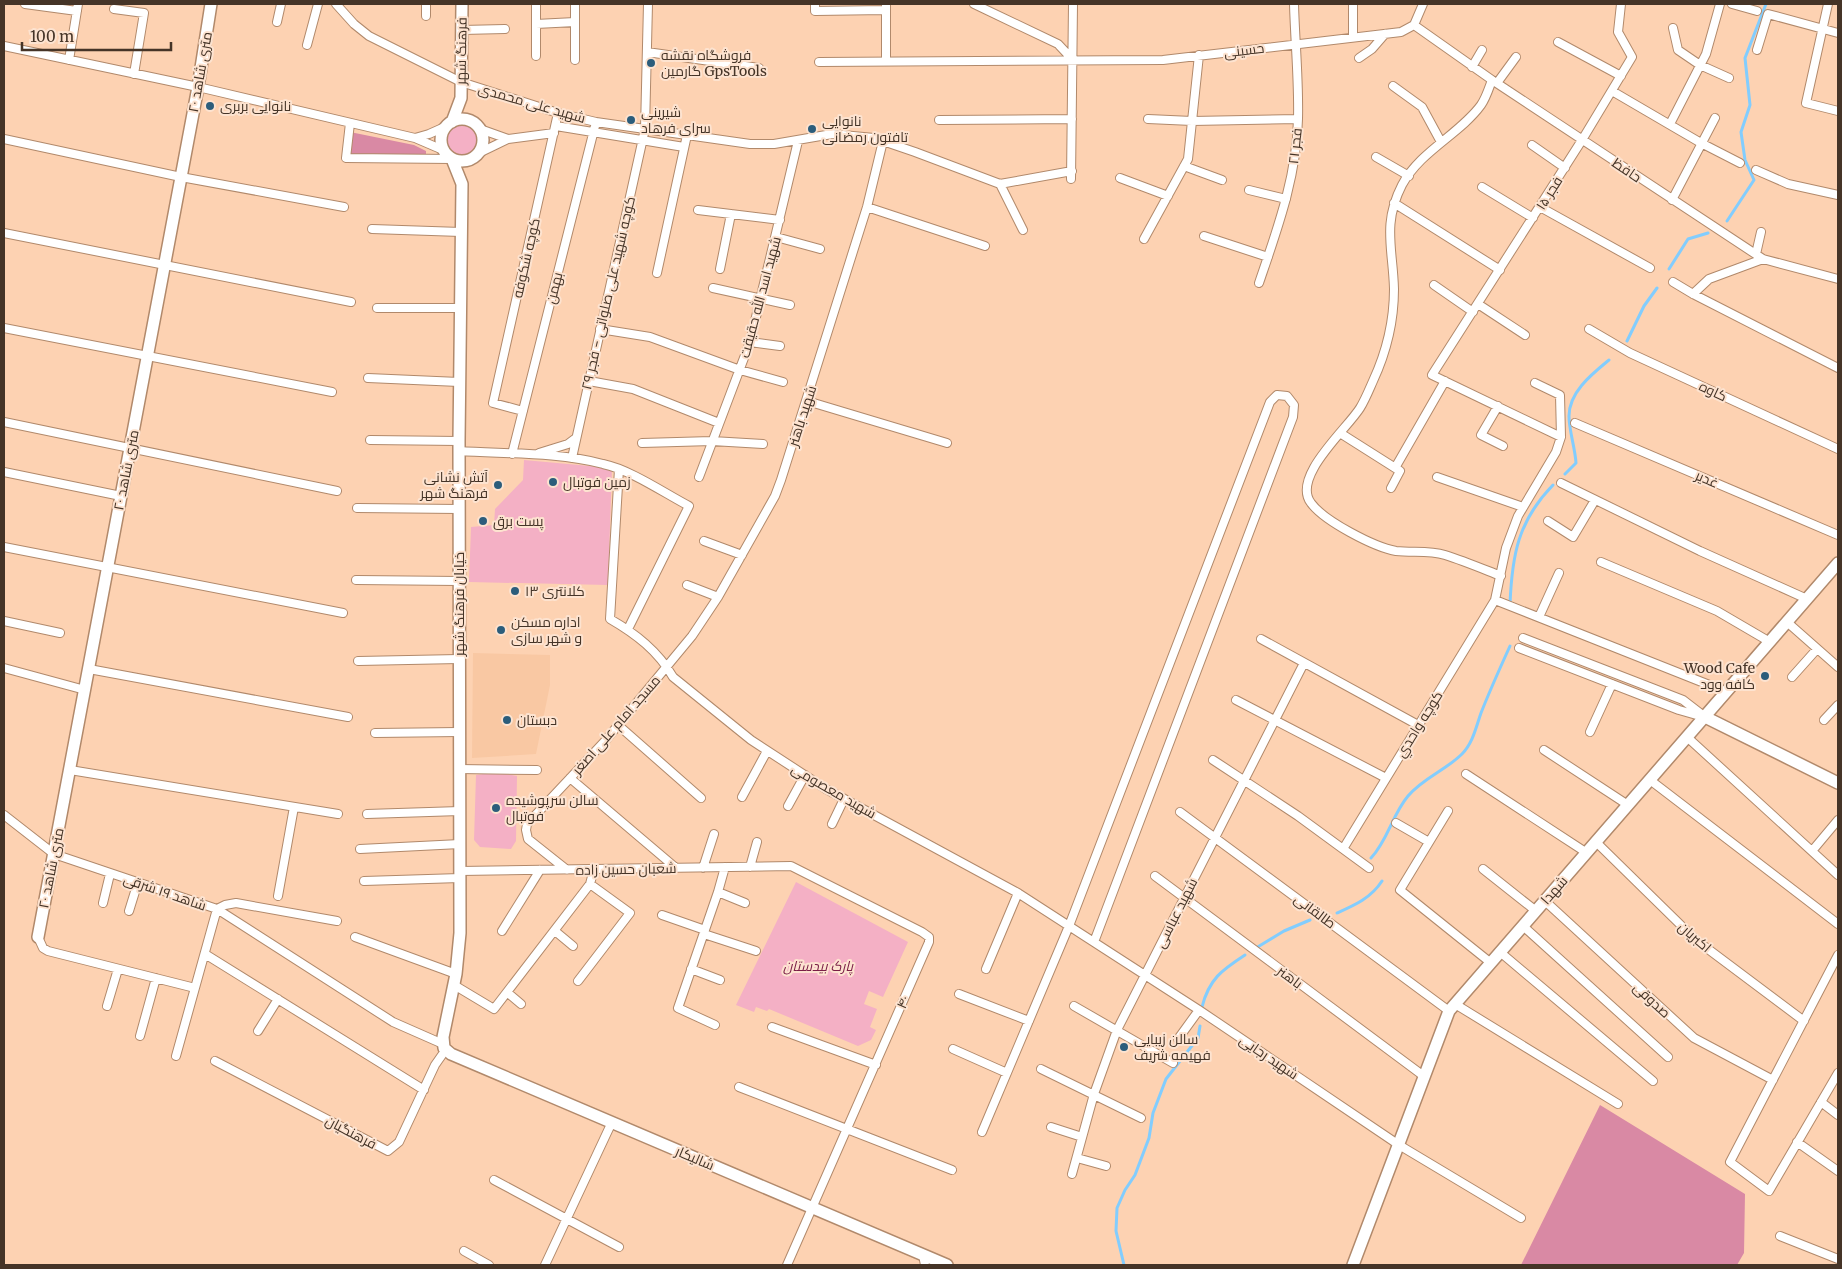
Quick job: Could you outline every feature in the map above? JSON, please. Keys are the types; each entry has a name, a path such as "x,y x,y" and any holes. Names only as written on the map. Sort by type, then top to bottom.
{"main road":[{"name":"۲۰ متری شاهد","path":"38,937 198,86 211,4"},
{"name":"فرهنگ شهر","path":"461,98 462,4"},
{"path":"461,98 470,121 480,129 484,142 462,184"},
{"path":"461,98 442,136 441,143 443,150 452,159 461,162 475,156"},
{"path":"449,124 458,120 470,121"},
{"name":"خیابان فرهنگ شهر","path":"443,1049 443,1037 455,980 460,933 459,308 462,184 452,159"},
{"name":"شهدا","path":"1353,1265 1425,1077 1443,1024 1452,1008 1787,622 1836,571"},
{"path":"1705,717 1838,783"},
{"name":"شالیکار","path":"443,1049 813,1208 924,1260 947,1265"}],"street":[{"path":"25,4 77,8 69,60"},
{"path":"276,22 280,4"},
{"path":"307,45 318,4"},
{"name":"شهید علی محمدی","path":"336,4 354,24 369,36 461,82 558,113 596,122 750,144 774,144 817,135 832,134 883,140 1000,184"},
{"path":"426,4 426,16"},
{"path":"536,4 536,56"},
{"path":"575,4 575,60"},
{"name":"کوچه شهید علی صلواتی - فجر ۲۹","path":"572,458 645,129 648,4"},
{"path":"815,4 816,11 886,7 886,61"},
{"path":"974,4 1058,44 1073,60"},
{"path":"1023,230 1000,184 1072,175 1074,4"},
{"name":"فجر ۲۱","path":"1259,283 1293,172 1298,119 1294,4"},
{"path":"1353,4 1353,37"},
{"path":"1423,4 1414,25 1494,82"},
{"name":"فجر ۱۵","path":"1445,381 1432,375 1565,168 1632,57 1618,32 1621,4"},
{"path":"1670,124 1706,54 1720,4"},
{"path":"1732,4 1757,11"},
{"path":"1828,4 1806,103 1838,111"},
{"path":"114,9 144,13 134,74"},
{"path":"1757,50 1768,14 1838,33"},
{"path":"536,24 575,22"},
{"name":"حسینی","path":"819,62 1163,60 1401,32 1414,25"},
{"path":"1673,28 1678,50 1700,65 1729,78"},
{"path":"462,30 505,29"},
{"path":"1360,58 1372,49 1384,34"},
{"path":"1558,42 1621,76"},
{"path":"4,46 198,86 415,138 443,150"},
{"path":"1472,67 1482,50"},
{"path":"647,52 759,68"},
{"path":"1144,239 1188,159 1199,55"},
{"path":"1502,576 1443,554 1394,550 1356,536 1320,512 1310,502 1306,490 1310,473 1360,408 1374,379 1386,346 1392,315 1394,289 1389,233 1392,210 1402,184 1419,162 1482,104 1494,82 1516,57"},
{"name":"حافظ","path":"1494,82 1763,259"},
{"path":"1392,86 1422,107 1441,142"},
{"path":"1612,91 1701,143 1740,163"},
{"name":"کوچه شکوفه","path":"523,411 493,403 558,113"},
{"path":"1672,200 1715,118"},
{"path":"939,120 1072,119"},
{"path":"1148,119 1192,121 1298,119"},
{"name":"بهمن","path":"512,454 596,122"},
{"path":"350,123 346,158 452,159"},
{"path":"415,138 429,134 449,124"},
{"path":"480,129 508,139"},
{"path":"475,156 508,139 555,130 594,132 684,147"},
{"path":"657,273 687,135"},
{"path":"6,139 181,177 344,207"},
{"name":"شهید اسد الله حقیقت","path":"699,477 750,342 762,300 798,140"},
{"name":"شهید باهنر","path":"667,666 692,636 718,597 775,496 782,480 868,206 883,140"},
{"path":"1532,145 1565,168"},
{"path":"1376,157 1409,176"},
{"path":"1184,166 1222,180"},
{"path":"1756,170 1788,184 1838,195"},
{"path":"1120,178 1168,196"},
{"path":"1482,187 1533,218"},
{"path":"1249,190 1286,199"},
{"path":"1394,203 1500,270"},
{"path":"868,206 985,246"},
{"path":"1540,206 1650,268"},
{"path":"698,210 780,220"},
{"path":"720,269 731,214"},
{"path":"372,229 461,232"},
{"path":"1756,254 1761,232"},
{"path":"4,233 351,302"},
{"path":"1204,236 1268,257"},
{"path":"776,238 820,249"},
{"path":"1693,294 1709,279 1763,259 1838,279"},
{"path":"1673,282 1838,368"},
{"path":"1434,285 1473,312"},
{"path":"713,288 790,305"},
{"path":"1478,304 1525,335"},
{"path":"377,308 459,308"},
{"path":"4,328 332,392"},
{"path":"600,328 650,338 740,370 783,382"},
{"name":"کاوه","path":"1589,329 1630,353 1838,449"},
{"path":"750,342 780,346"},
{"path":"368,378 459,382"},
{"path":"589,381 633,389 719,423"},
{"path":"1395,468 1445,381 1561,437 1560,395 1534,383"},
{"path":"982,1132 1069,926 1270,402 1277,395 1287,396 1294,405 1293,417 1094,942"},
{"path":"807,401 947,443"},
{"path":"1498,406 1481,435 1503,446"},
{"path":"4,422 338,491"},
{"name":"غدیر","path":"1575,423 1838,535"},
{"path":"1340,433 1400,471 1391,488"},
{"name":"كوچه واحدي","path":"1343,849 1495,600 1502,576 1506,548 1518,516 1556,452 1561,437"},
{"path":"532,455 562,446 576,438"},
{"path":"370,440 459,446 512,454 572,458 604,464 619,469 689,506 628,629"},
{"path":"642,443 712,441 762,444"},
{"name":"شهید معصومی","path":"619,469 610,619 644,641 667,666 673,677 767,751 844,799 1018,893"},
{"path":"4,472 121,496"},
{"path":"1436,477 1523,507"},
{"path":"1561,483 1700,552 1807,600"},
{"path":"1548,521 1573,537 1595,500"},
{"path":"357,508 459,509"},
{"path":"704,540 742,555"},
{"path":"4,548 343,613"},
{"path":"1601,562 1717,611 1770,642"},
{"path":"1539,617 1560,573"},
{"path":"356,580 459,581"},
{"path":"686,584 718,597"},
{"path":"1495,600 1727,692"},
{"path":"4,621 60,633"},
{"path":"1787,622 1838,667"},
{"path":"1522,638 1682,700 1705,717"},
{"path":"1261,639 1418,725"},
{"path":"1519,648 1679,710 1705,717"},
{"path":"1792,677 1817,649"},
{"path":"358,661 459,659"},
{"path":"1574,669 1578,659"},
{"name":"شهید عباسی","path":"1072,1174 1094,1094 1117,1030 1304,663"},
{"name":"مسجد امام علی اصغر","path":"567,870 528,838 527,824 618,725 667,666"},
{"path":"4,668 85,690"},
{"path":"89,669 348,717"},
{"path":"1590,732 1612,684"},
{"path":"1236,700 1386,778"},
{"path":"1824,720 1838,705"},
{"path":"618,725 701,798"},
{"path":"375,733 459,732"},
{"path":"1687,737 1838,874"},
{"path":"1544,750 1628,805"},
{"path":"742,797 767,751"},
{"path":"1214,760 1370,868"},
{"path":"459,769 537,770"},
{"path":"70,770 338,814"},
{"path":"1466,774 1586,853"},
{"path":"788,806 805,775"},
{"path":"570,778 676,868"},
{"path":"1650,780 1838,924"},
{"path":"832,824 844,799"},
{"path":"278,896 294,807"},
{"path":"367,814 460,811"},
{"path":"1448,811 1400,890 1491,963"},
{"name":"طالقانی","path":"1180,812 1452,1008 1618,1104"},
{"name":"شاهد ۱۹ شرقی","path":"4,815 54,854 217,909 225,905 236,904 336,921"},
{"path":"1812,851 1838,820"},
{"path":"1396,823 1429,842"},
{"path":"703,868 714,834"},
{"path":"750,867 757,842"},
{"name":"اکبریان","path":"1596,842 1696,940 1804,1021"},
{"path":"360,849 460,844"},
{"name":"شعبان حسین زاده","path":"364,881 540,870 791,866"},
{"name":"۴۰","path":"787,1265 929,942 929,937 922,932 791,866"},
{"path":"716,1025 678,1008 725,868"},
{"path":"355,937 455,980 494,1009 556,931 590,884 594,869"},
{"path":"1483,869 1536,911"},
{"path":"502,931 540,870"},
{"path":"103,903 110,874"},
{"name":"باهنر","path":"1155,876 1425,1077"},
{"path":"129,911 138,882"},
{"path":"578,981 630,914 590,884"},
{"path":"718,892 745,903"},
{"path":"986,969 1018,893"},
{"name":"شهید رجایی","path":"1018,893 1199,1010 1399,1145 1521,1218"},
{"name":"صدوقی","path":"1545,901 1694,1038 1773,1080"},
{"path":"176,1056 217,909 393,1022 443,1049"},
{"path":"662,914 756,951"},
{"path":"1523,926 1668,1056"},
{"path":"556,931 573,946"},
{"path":"38,937 40,944 48,951 195,988"},
{"path":"1500,952 1653,1081"},
{"path":"205,954 424,1090"},
{"path":"1838,955 1730,1162 1769,1191 1838,1073"},
{"path":"107,1006 118,969"},
{"path":"692,969 720,980"},
{"path":"140,1036 156,978"},
{"path":"508,993 521,1004"},
{"path":"959,994 1029,1022"},
{"path":"258,1031 278,999"},
{"path":"1074,1006 1173,1063"},
{"path":"1178,1038 1199,1010"},
{"path":"772,1027 876,1065"},
{"path":"954,1048 1007,1073"},
{"name":"فرهنگیان","path":"215,1061 388,1151 399,1142 443,1049"},
{"path":"1041,1069 1141,1118"},
{"path":"739,1087 952,1170"},
{"path":"1821,1102 1838,1115"},
{"path":"545,1265 612,1122"},
{"path":"1051,1127 1082,1136"},
{"path":"1798,1142 1838,1172"},
{"path":"1076,1158 1106,1166"},
{"path":"494,1180 618,1247"},
{"path":"1780,1236 1838,1259"},
{"path":"464,1251 488,1265"}],"shaded area":[{"path":"350,132 414,145 426,151 426,158 347,157"},
{"name":"دبستان","path":"473,653 550,655 550,685 536,754 472,758"},
{"path":"1600,1105 1745,1194 1744,1253 1737,1265 1521,1265"}],"green space":[{"path":"459,120 467,120 478,126 484,141 478,156 467,162 459,162 448,156 442,145 442,137 448,126"},
{"path":"524,460 612,468 608,585 469,582 471,527 494,525 495,509 523,480"},
{"name":"سالن سرپوشیده فوتبال","path":"496,772 517,776 516,841 511,849 480,847 474,840 476,775"},
{"name":"پارک بیدستان","path":"796,882 908,942 883,997 869,991 864,1004 877,1009 870,1027 876,1030 871,1040 858,1046 769,1009 767,1011 756,1007 754,1012 736,1005"}],"waterway":[{"path":"1727,221 1754,180 1745,160 1741,132 1750,105 1745,58 1766,4"},
{"path":"1669,269 1688,239 1708,233"},
{"path":"1627,341 1644,306 1657,288"},
{"path":"1565,474 1576,463 1569,422 1570,407 1573,399 1583,384 1609,360"},
{"path":"1510,604 1515,554 1519,540 1532,512 1553,485"},
{"path":"1371,858 1382,843 1408,796 1421,784 1456,760 1469,745 1510,646"},
{"path":"1337,913 1368,896 1382,881"},
{"path":"1256,948 1284,931 1310,920"},
{"path":"1202,1007 1208,989 1213,982 1223,971 1245,955"},
{"path":"1124,1265 1116,1231 1117,1208 1125,1190 1135,1175 1149,1138 1153,1113 1166,1079 1198,1038 1200,1026"}],"place":[{"name":"فروشگاه نقشه گارمین GpsTools","path":"651,63"},
{"name":"نانوایی بربری","path":"210,106"},
{"name":"شیرینی سرای فرهاد","path":"631,120"},
{"name":"نانوایی تافتون رمضانی","path":"812,129"},
{"name":"زمین فوتبال","path":"553,482"},
{"name":"آتش نشانی فرهنگ شهر","path":"498,485"},
{"name":"پست برق","path":"483,521"},
{"name":"کلانتری ۱۳","path":"515,591"},
{"name":"اداره مسکن و شهر سازی","path":"501,630"},
{"name":"Wood Cafe کافه وود","path":"1765,676"},
{"name":"دبستان","path":"507,720"},
{"name":"سالن سرپوشیده فوتبال","path":"496,808"},
{"name":"سالن زیبایی فهیمه شریف","path":"1124,1047"}]}
